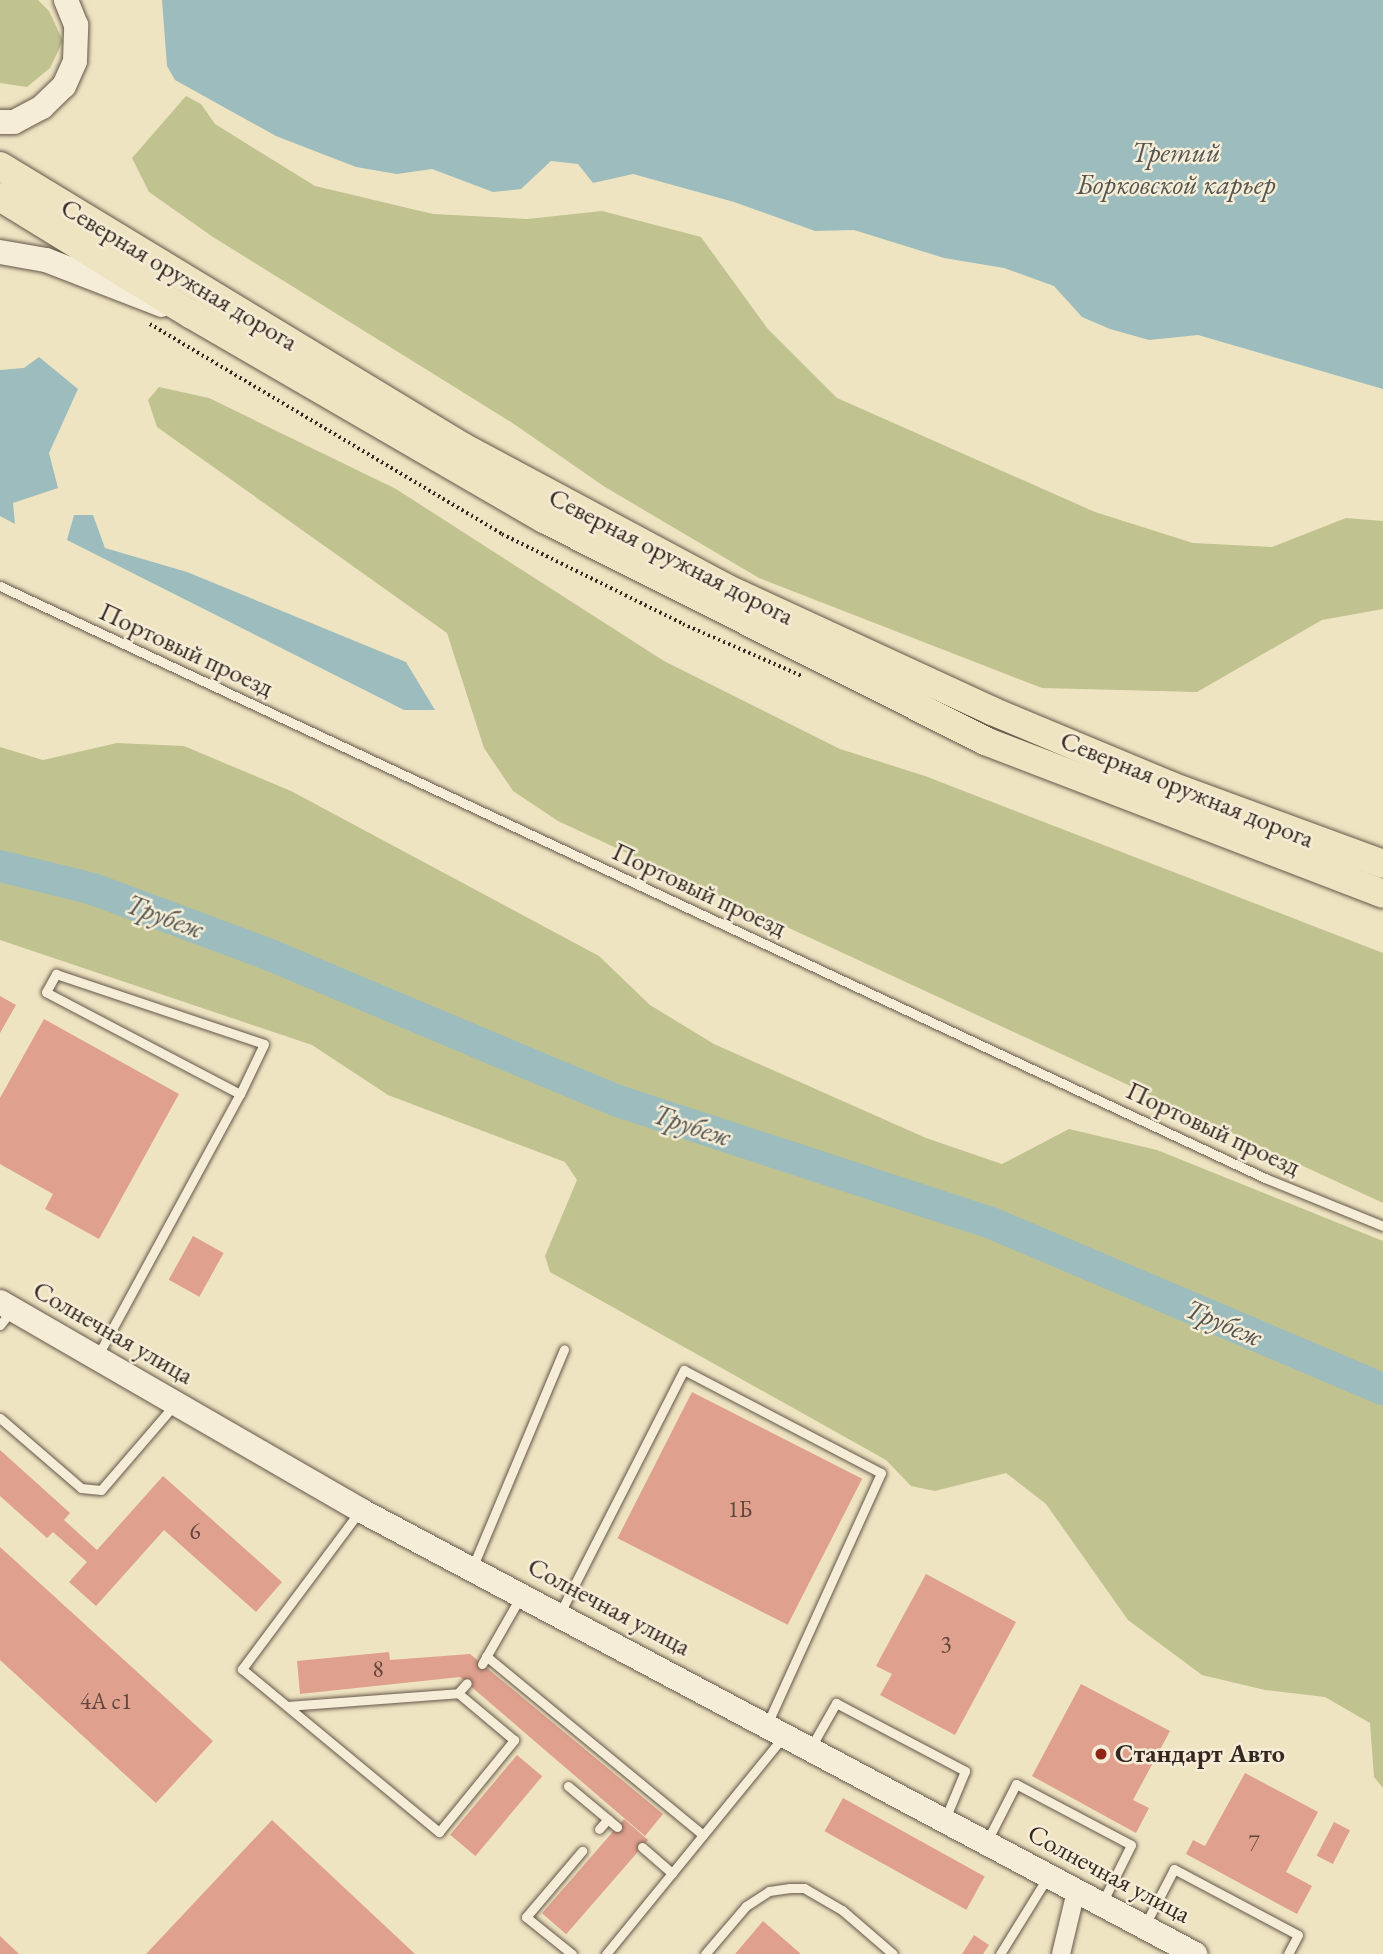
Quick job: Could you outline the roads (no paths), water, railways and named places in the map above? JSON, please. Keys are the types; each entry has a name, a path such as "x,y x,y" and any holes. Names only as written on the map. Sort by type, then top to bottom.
{"main road":[{"path":"0,122 14,122 42,107 64,86 75,61 76,25 66,0"},
{"name":"Северная оружная дорога","path":"0,166 463,447 726,588 1004,717 1171,786 1383,864"},
{"path":"0,197 192,315 544,519 985,741 1383,894"},
{"path":"0,252 46,260 192,315"},
{"name":"Солнечная улица","path":"4,1312 96,1358 360,1510 472,1567 1195,1954"}],"street":[{"path":"1061,1954 1076,1891"}],"lane":[{"name":"Портовый проезд","path":"0,586 1252,1172 1383,1226"},
{"path":"96,1358 240,1094 264,1044 56,974 46,992 240,1094"},
{"path":"472,1567 564,1349"},
{"path":"559,1614 684,1370 881,1473 776,1730 703,1835 606,1954"},
{"path":"0,1418 81,1488 101,1490 176,1403"},
{"path":"360,1510 242,1669 439,1832 514,1740 458,1693"},
{"path":"522,1594 484,1660 703,1835"},
{"path":"287,1706 458,1693 467,1683"},
{"path":"810,1748 836,1703 965,1771 944,1820"},
{"path":"986,1842 1016,1784 1131,1845 1101,1904"},
{"path":"568,1786 617,1827"},
{"path":"599,1829 608,1819"},
{"path":"642,1847 672,1873"},
{"path":"572,1954 526,1917 582,1851"},
{"path":"1144,1927 1174,1869 1298,1935 1288,1954"},
{"path":"1000,1954 1048,1876"},
{"path":"705,1954 746,1906 769,1891 790,1888 804,1888 842,1910 893,1954"}],"water":[{"name":"Третий Борковской карьер","path":"162,0 1383,0 1383,389 1198,335 1149,340 1110,329 1082,317 1054,286 1004,268 944,258 854,230 815,231 734,202 633,174 593,183 578,164 551,161 521,189 493,192 432,169 397,174 356,167 276,136 175,80 167,66"},
{"path":"39,357 78,389 49,453 58,488 13,503 15,524 0,516 0,370 24,368"},
{"path":"74,515 93,515 105,548 187,572 406,662 435,710 404,710 67,540"}],"waterway":[{"name":"Трубеж","path":"0,866 93,889 270,955 618,1101 989,1222 1383,1389"}],"place":[{"name":"Стандарт Авто","path":"1101,1754"}]}
